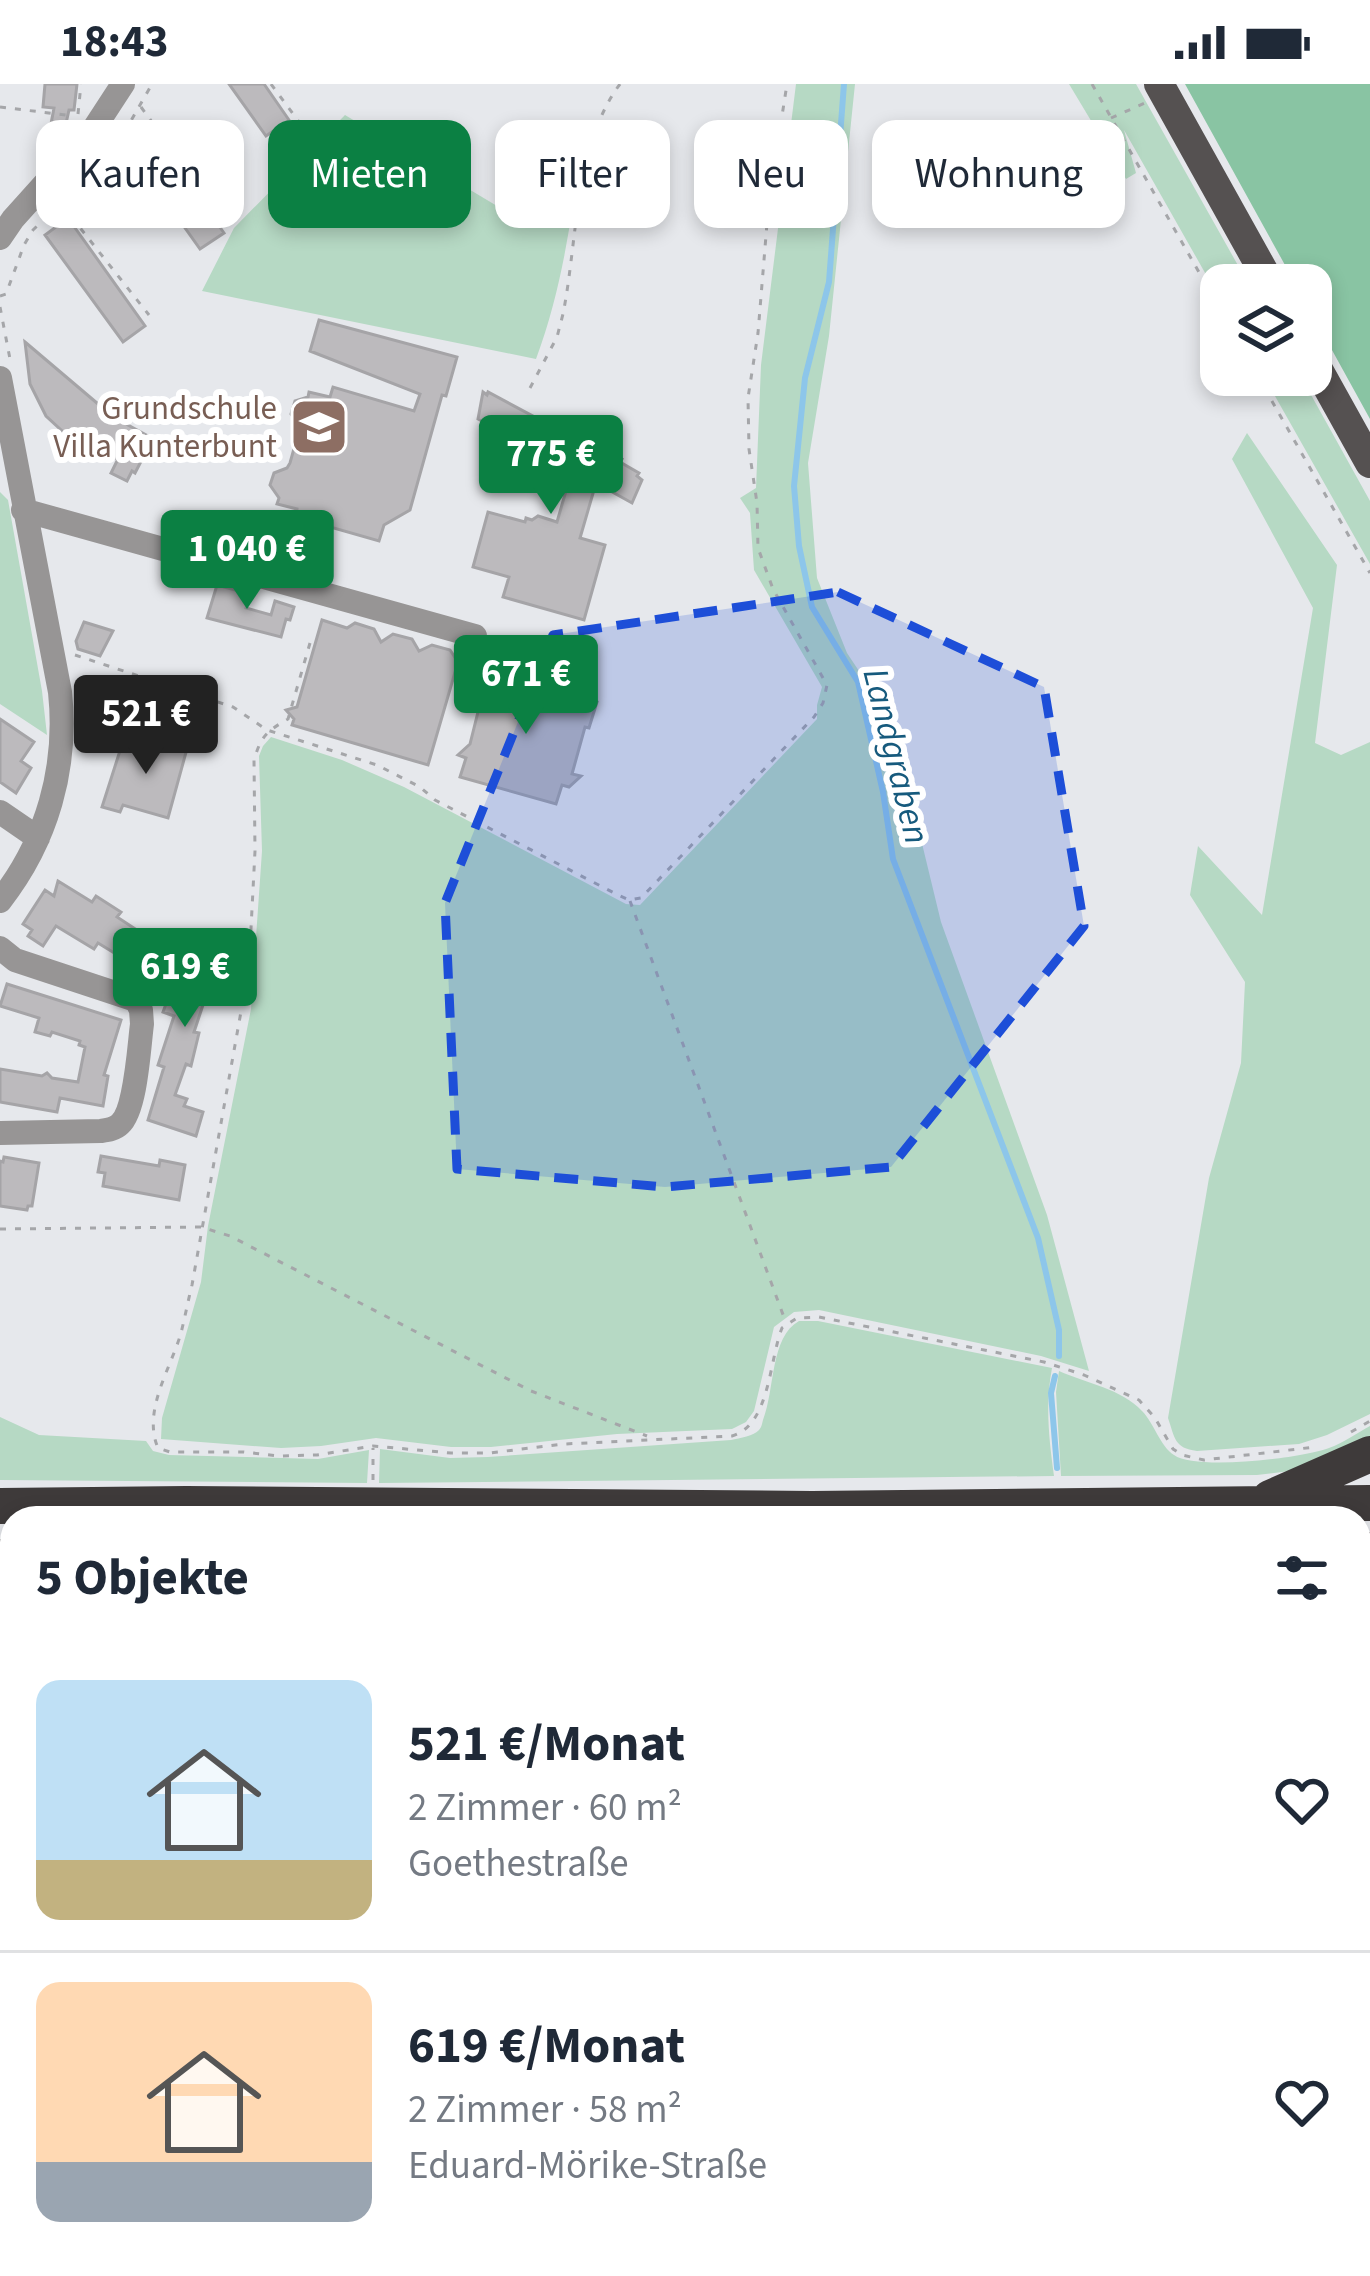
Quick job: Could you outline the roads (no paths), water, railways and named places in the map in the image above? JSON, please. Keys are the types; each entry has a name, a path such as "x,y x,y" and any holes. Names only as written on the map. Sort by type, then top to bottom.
{"highway":[{"path":"1256,1504 1360,1443"},
{"path":"1046,1506 1370,1503"},
{"path":"0,1506 522,1506"}],"main road":[{"path":"1160,84 1259,264"},
{"path":"1332,395 1370,463"}],"street":[{"path":"0,238 82,143 123,84"},
{"path":"0,378 59,692 62,744 54,791 38,838 0,901"},
{"path":"23,510 475,636"},
{"path":"257,575 272,526"},
{"path":"0,812 38,838"},
{"path":"0,948 15,960 136,1000 142,1024 123,1122 101,1131 0,1133"}],"waterway":[{"name":"Landgraben","path":"844,84 829,282 805,378 794,486 799,546 812,607 858,682 893,859 1038,1238 1059,1330 1059,1356"},
{"name":"Landgraben","path":"1055,1376 1051,1393 1057,1468"}],"place":[{"name":"Grundschule Villa Kunterbunt","path":"319,427"}]}
